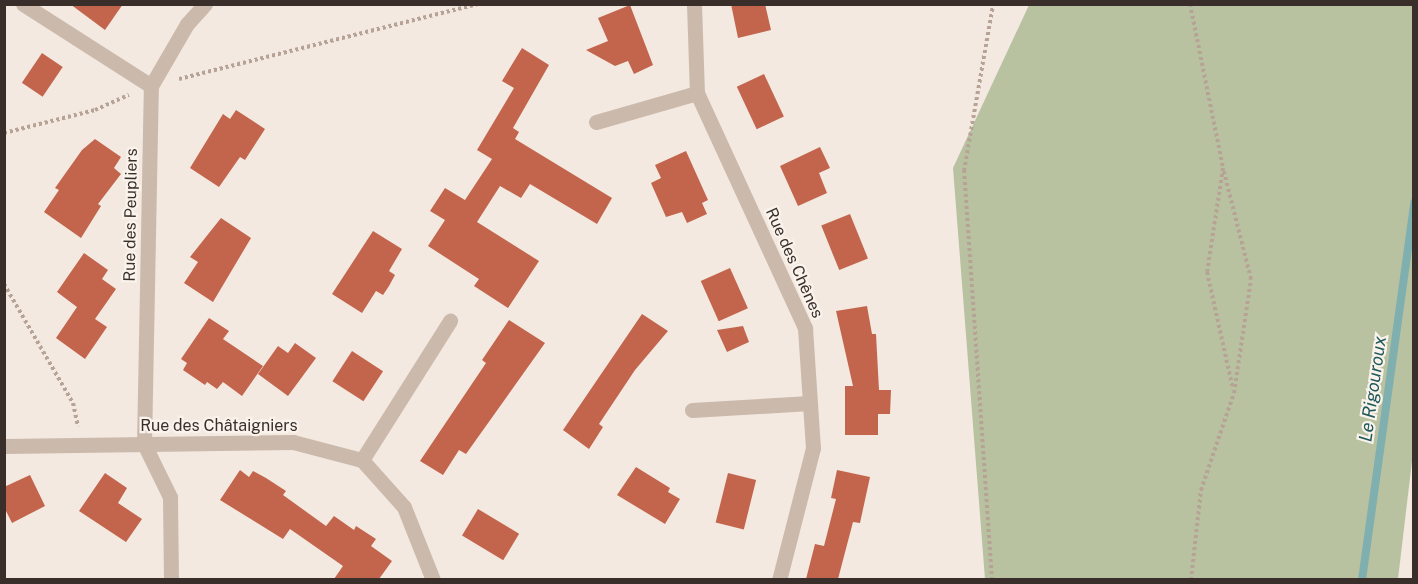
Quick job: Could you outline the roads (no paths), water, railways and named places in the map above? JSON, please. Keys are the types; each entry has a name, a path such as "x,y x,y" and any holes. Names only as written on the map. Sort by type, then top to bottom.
{"street":[{"path":"22,4 151,86"},
{"name":"Rue des Peupliers","path":"144,444 151,86 187,24 205,4"},
{"name":"Rue des Chênes","path":"694,4 697,93 805,328 813,448 779,579"},
{"path":"596,122 697,93"},
{"path":"433,579 404,507 362,460 450,321"},
{"path":"692,410 810,404"},
{"name":"Rue des Châtaigniers","path":"4,446 293,442 362,460"},
{"path":"144,444 171,497 171,579"}],"waterway":[{"name":"Le Rigouroux","path":"1362,580 1414,203"}]}
